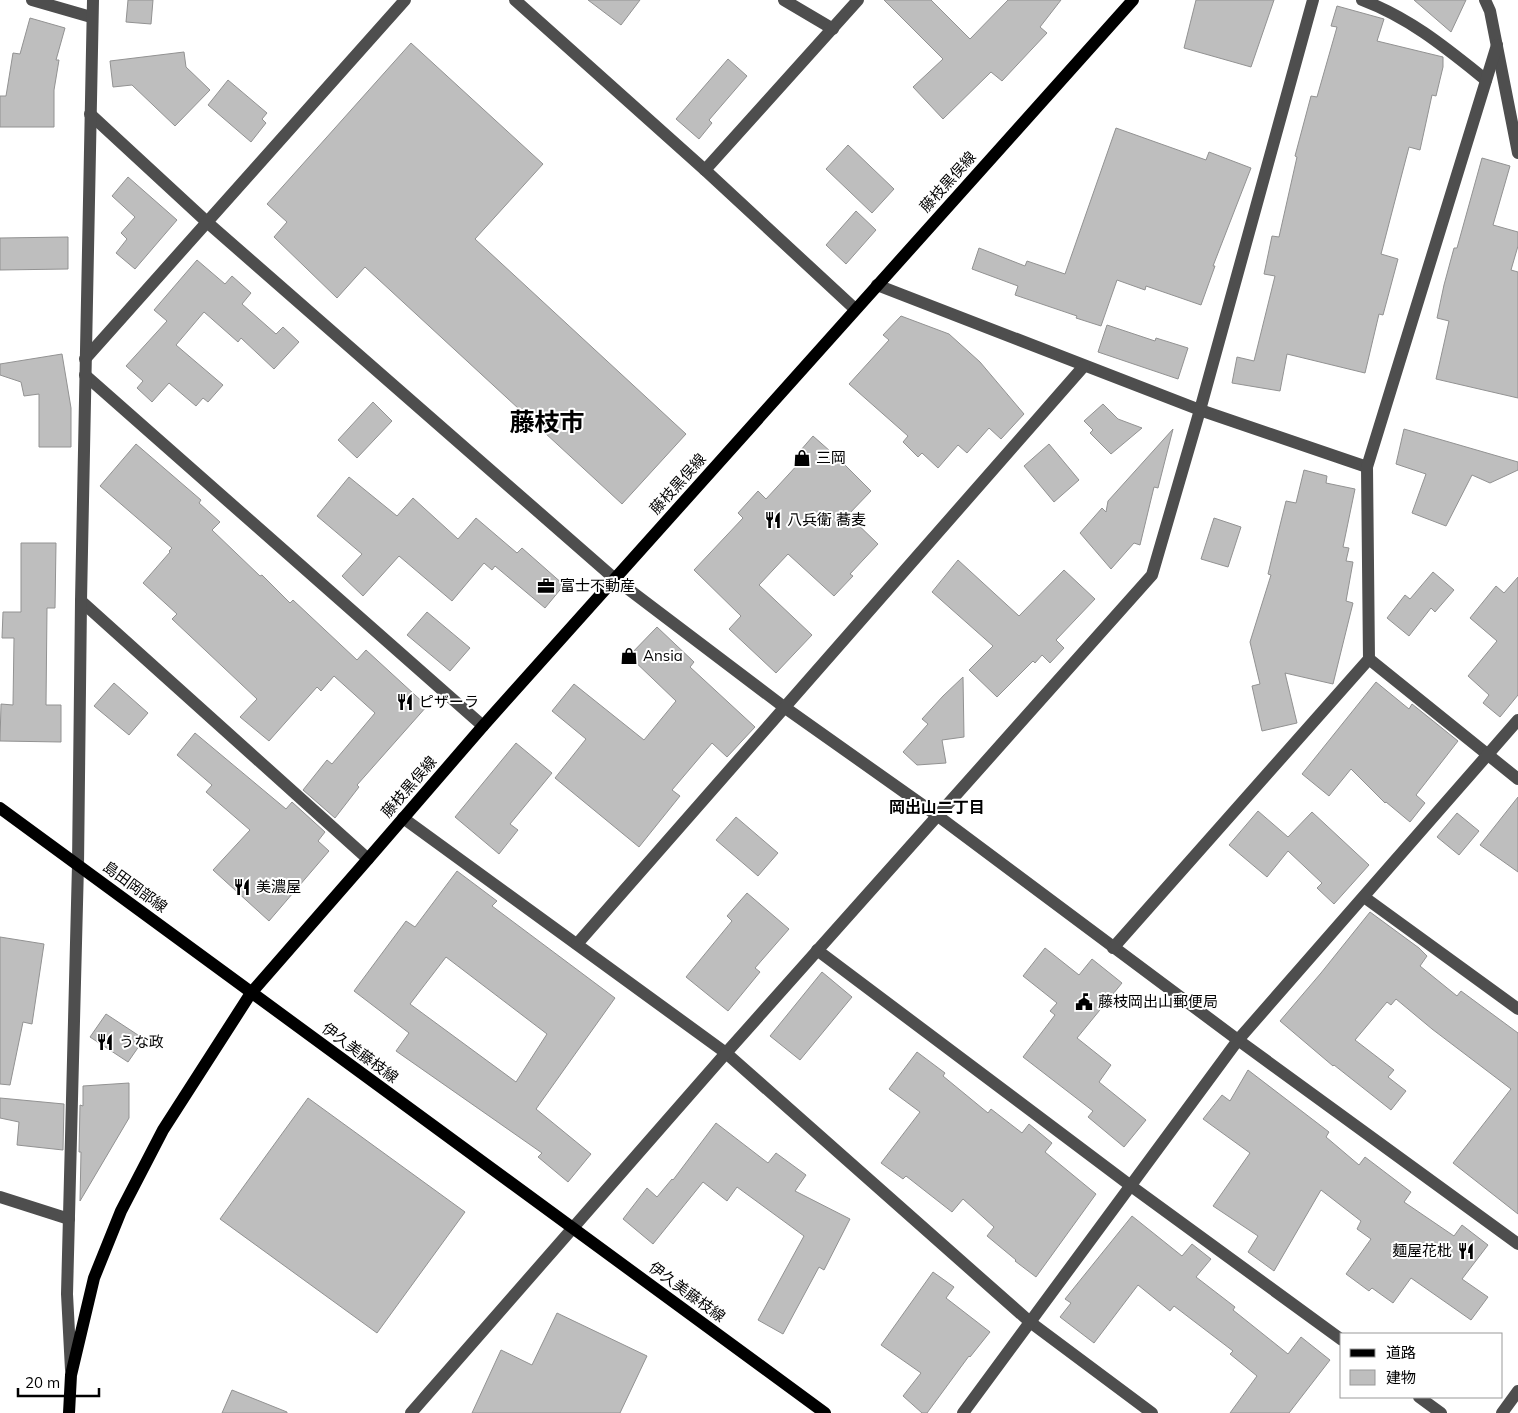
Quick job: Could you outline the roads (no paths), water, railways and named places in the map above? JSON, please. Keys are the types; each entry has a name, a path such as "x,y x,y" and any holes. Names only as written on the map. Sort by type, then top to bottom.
{"main road":[{"name":"藤枝黒俣線","path":"251,993 483,726 1133,0"},
{"name":"島田岡部線","path":"0,808 251,993"},
{"name":"伊久美藤枝線","path":"251,993 825,1413"},
{"path":"68,1413 71,1375 94,1278 121,1211 163,1130 251,993"}],"street":[{"path":"32,0 91,17"},
{"path":"71,1375 67,1294 78,865 92,0"},
{"path":"85,359 405,0"},
{"path":"515,0 705,170 855,309"},
{"path":"784,0 833,29"},
{"path":"705,170 858,0"},
{"path":"411,1413 726,1053 1152,574 1200,410 1313,0"},
{"path":"1362,0 1385,9 1436,40 1486,80"},
{"path":"1485,0 1490,11 1518,153"},
{"path":"1113,948 1369,659 1367,468 1497,45"},
{"path":"90,114 208,223 615,579 784,707 938,816 1113,948 1518,1244"},
{"path":"876,285 1200,410 1367,468"},
{"path":"577,944 1084,366"},
{"path":"85,375 483,726"},
{"path":"81,601 368,859"},
{"path":"1369,659 1518,779"},
{"path":"963,1413 1238,1040 1518,720"},
{"path":"404,818 726,1053 1030,1322 1152,1413"},
{"path":"1364,897 1518,1008"},
{"path":"817,950 1131,1186 1340,1339"},
{"path":"0,1196 69,1219"},
{"path":"1502,1413 1518,1391"},
{"path":"1420,1398 1441,1413"}],"place":[{"name":"三岡","path":"802,458"},
{"name":"八兵衛 蕎麦","path":"773,520"},
{"name":"富士不動産","path":"546,586"},
{"name":"Ansia","path":"629,656"},
{"name":"ピザーラ","path":"405,702"},
{"name":"美濃屋","path":"242,887"},
{"name":"藤枝岡出山郵便局","path":"1084,1002"},
{"name":"うな政","path":"105,1042"},
{"name":"麺屋花枇","path":"1466,1251"}],"district":[{"name":"藤枝市","path":"547,422"},
{"name":"岡出山二丁目","path":"937,807"}]}
